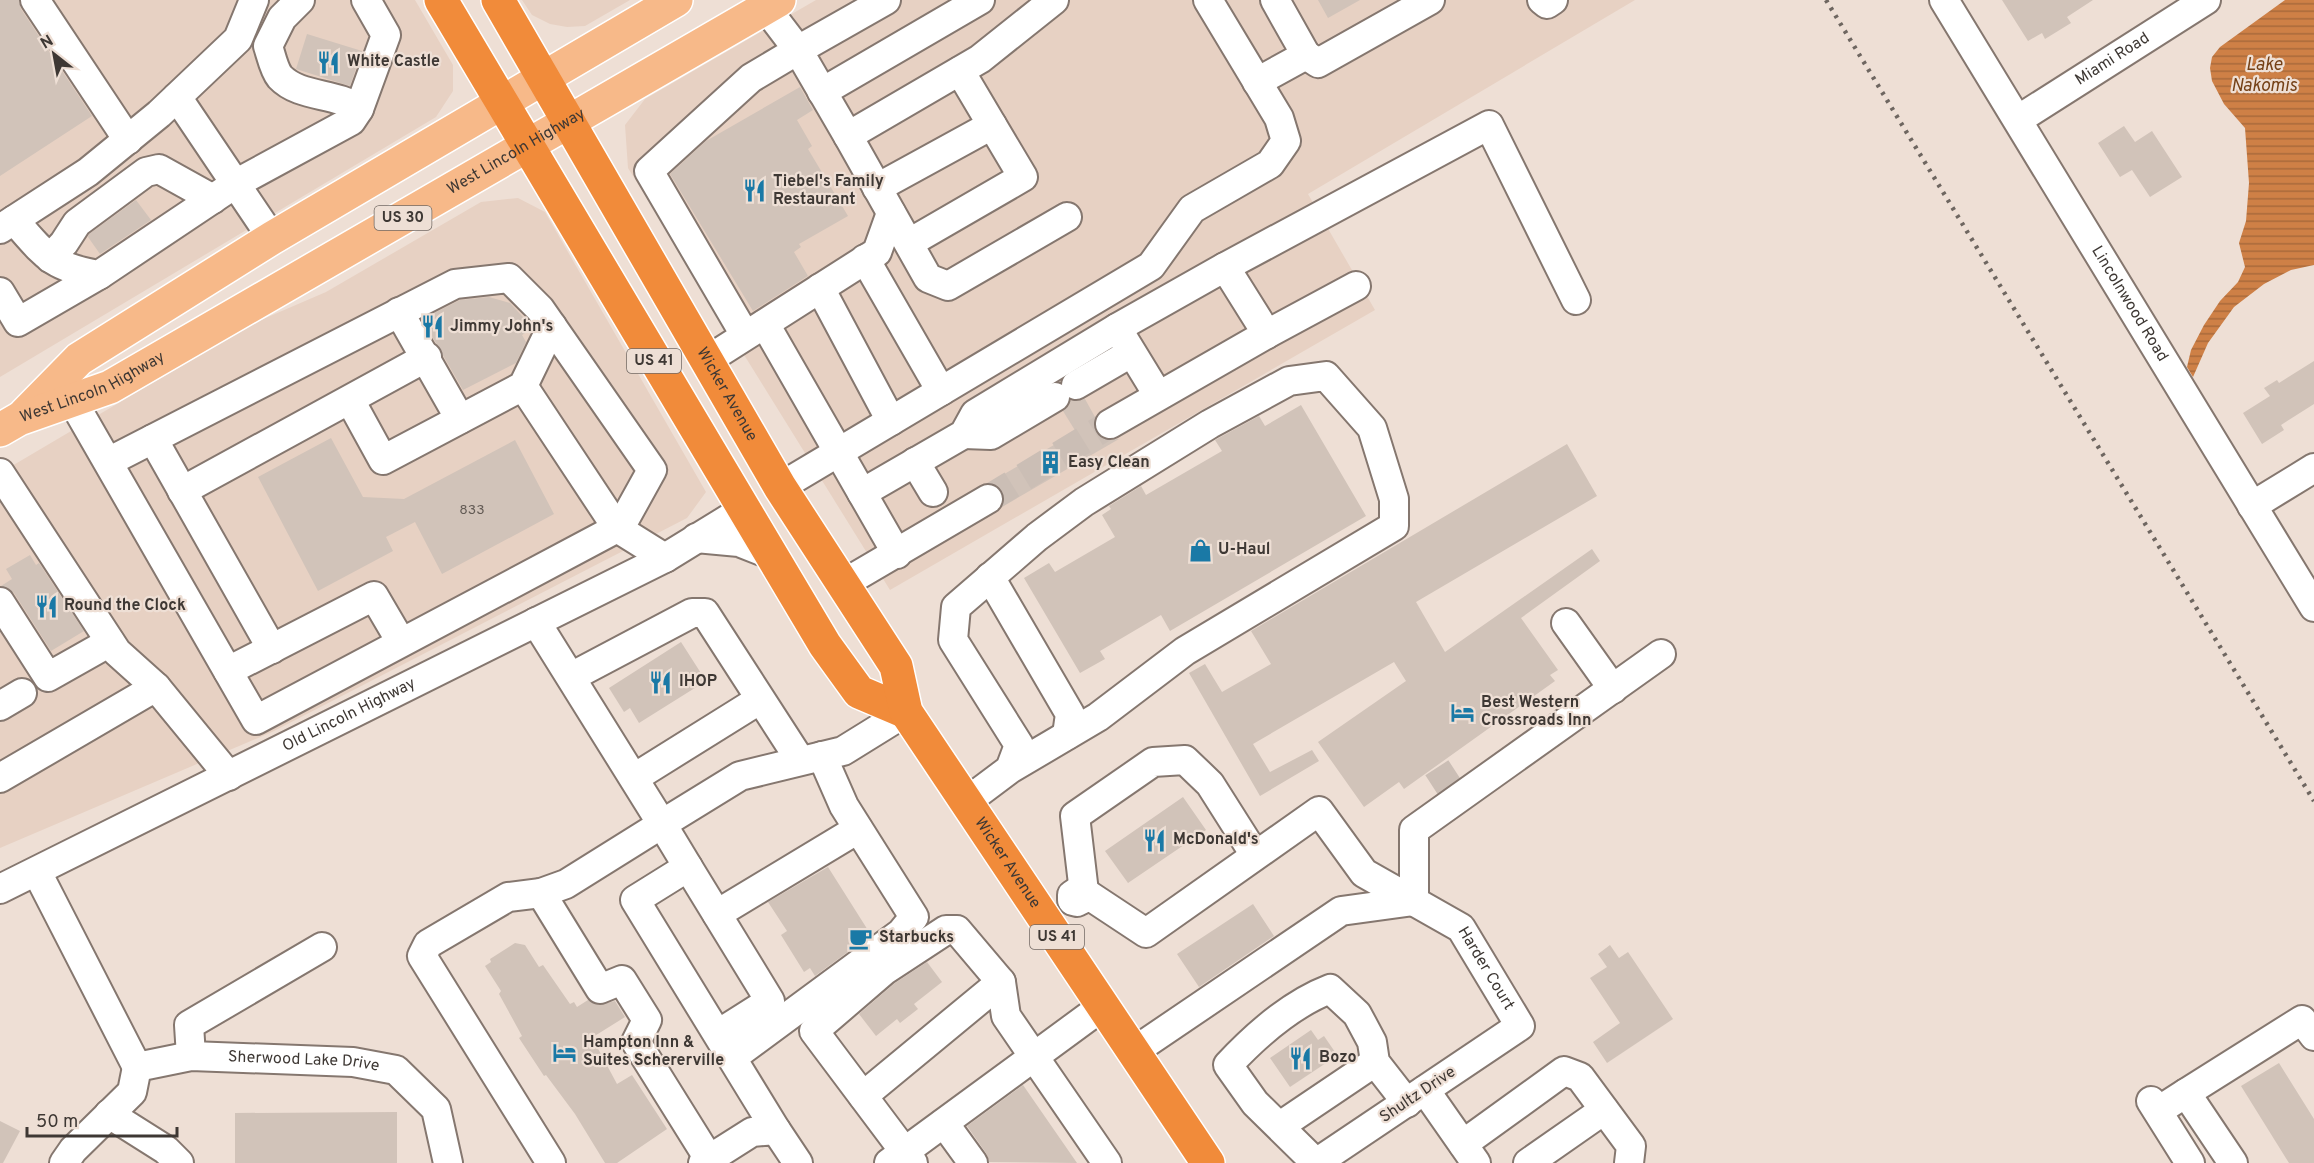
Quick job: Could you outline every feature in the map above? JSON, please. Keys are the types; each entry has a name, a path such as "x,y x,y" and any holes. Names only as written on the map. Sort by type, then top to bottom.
{"highway":[{"name":"US 41","path":"441,0 825,645 859,692 906,712"},
{"name":"US 41","path":"498,0 543,78"},
{"name":"Wicker Avenue","path":"543,78 780,487 896,666 906,712 1208,1163"},
{"path":"743,510 764,502 779,520 822,584 843,584"}],"main road":[{"name":"West Lincoln Highway","path":"5,426 79,359 272,238 676,0"},
{"name":"West Lincoln Highway","path":"5,426 110,387 772,4"}],"street":[{"path":"35,0 128,140"},
{"path":"99,275 69,270 7,225 88,172 177,97 238,39 254,0"},
{"path":"300,0 282,18 268,46 279,76 294,87 349,102 359,109"},
{"path":"0,292 18,322 99,275 224,192 351,121 359,109 386,34 366,0"},
{"path":"886,0 751,78 649,171 838,453 897,554"},
{"path":"822,92 980,0"},
{"path":"848,136 980,59 1054,0"},
{"path":"780,487 1151,266 1192,209 1270,164 1286,141 1279,118 1208,0"},
{"path":"1275,0 1306,55 1318,63 1430,0"},
{"path":"1542,0 1547,3 1553,0"},
{"name":"Lincolnwood Road","path":"1944,0 2019,119 2314,607"},
{"name":"Miami Road","path":"2019,119 2206,0"},
{"path":"772,4 928,278 948,286 1067,217"},
{"path":"1257,82 1306,55"},
{"path":"909,243 1023,177 960,71"},
{"path":"177,97 224,192 272,238"},
{"path":"877,188 992,125"},
{"path":"862,494 964,434 975,414 1117,328 1225,267 1489,125 1576,300"},
{"path":"50,258 64,243 77,223 146,172 159,169 224,192"},
{"path":"706,361 877,252 891,213"},
{"path":"865,259 941,391"},
{"path":"1225,267 1267,334"},
{"path":"72,400 256,720 617,528 652,470 540,309 509,278 455,284 108,462"},
{"path":"1110,424 1158,395 1356,286"},
{"path":"820,288 891,421"},
{"path":"399,312 427,357 460,419"},
{"path":"1117,328 1158,395"},
{"path":"350,400 383,460 523,386 558,335"},
{"path":"964,434 991,435 1131,352"},
{"path":"182,491 427,357"},
{"path":"966,802 1010,769 1098,717 1185,651 1394,526 1394,499 1372,428 1326,376 1289,381 1210,424 1084,502 956,607 953,640 1019,745 1010,769"},
{"path":"523,386 617,528 665,558"},
{"path":"153,439 272,649"},
{"path":"915,462 941,505"},
{"path":"2252,506 2314,468"},
{"path":"0,473 117,652 156,687 229,776"},
{"path":"843,584 897,554 941,505 987,499"},
{"name":"Old Lincoln Highway","path":"0,889 665,558 743,510"},
{"path":"696,538 739,542 772,555"},
{"path":"990,577 1070,714 1067,735"},
{"path":"228,671 374,596 401,642"},
{"path":"0,602 48,677 110,642"},
{"path":"571,677 692,613 705,613 759,700 811,758 914,917 901,933 725,1046"},
{"path":"536,622 770,1001 725,1046"},
{"path":"1566,623 1613,689"},
{"path":"1134,1052 1341,911 1414,901 1414,830 1661,654"},
{"path":"0,778 156,687"},
{"path":"634,778 759,700"},
{"path":"551,1163 422,956 428,944 508,897 541,893 566,884 740,776 843,751 906,712"},
{"path":"1185,760 1210,784 1255,855 1146,933 1078,896 1075,816 1153,762 1185,760"},
{"path":"1433,816 1430,802 1445,780 1470,774 1484,780"},
{"name":"Harder Court","path":"1255,855 1319,811 1364,873 1461,928 1520,1026"},
{"path":"717,915 858,829"},
{"path":"688,867 635,900 798,1163"},
{"path":"37,872 137,1067 132,1092 73,1150 64,1163"},
{"path":"541,893 600,989 622,980 647,1020 636,1042 706,1161 752,1132 776,1130"},
{"path":"1042,916 1078,896"},
{"path":"1103,1006 1034,1057 944,1123 902,1159 863,1096 814,1031 848,999 885,970 946,930 957,930 1001,982 1006,1016 1034,1057 1107,1163"},
{"path":"191,1056 189,1025 322,947"},
{"path":"863,1096 1001,982"},
{"path":"1316,1163 1255,1103 1228,1065 1253,1038 1311,996 1330,989 1357,1014 1372,1042 1375,1062 1416,1096 1470,1153 1564,1071 1580,1077 1631,1146 1629,1163"},
{"path":"2190,1163 2155,1106 2186,1093 2302,1020 2314,1036"},
{"name":"Shultz Drive","path":"1316,1163 1520,1026"},
{"name":"Sherwood Lake Drive","path":"137,1067 191,1056 353,1062 396,1070 436,1110 448,1163"},
{"path":"1280,1126 1375,1062"},
{"path":"2186,1093 2233,1163"},
{"path":"1528,1163 1604,1110"},
{"path":"109,1114 166,1150 179,1163"},
{"path":"944,1123 973,1163"}],"shaded area":[{"path":"0,0 415,0 453,65 453,91 436,117 0,377"},
{"path":"522,0 630,0 585,26 567,27 550,24 532,15"},
{"path":"816,0 1635,0 1308,194 1375,310 890,590 628,168 625,125 645,99"},
{"path":"518,198 545,212 706,492 687,518 272,732 0,848 0,473 254,323 326,292 481,202"}],"water":[{"name":"Lake Nakomis","path":"2285,0 2314,0 2314,265 2291,270 2264,284 2234,307 2208,343 2193,377 2187,367 2191,350 2204,325 2220,301 2238,282 2245,267 2239,243 2246,221 2249,183 2245,128 2224,104 2212,81 2210,68 2212,57 2220,47"}],"building":[{"path":"0,0 19,0 21,9 92,116 0,176"},
{"path":"1318,0 1360,0 1328,18"},
{"path":"2002,0 2093,0 2067,17 2071,23 2045,39 2042,33 2028,41"},
{"name":"White Castle","path":"307,34 362,51 350,86 296,69"},
{"name":"Tiebel's Family Restaurant","path":"800,87 813,110 797,120 812,146 808,149 848,216 799,244 801,247 794,252 808,276 753,311 670,174 706,141"},
{"path":"2124,126 2135,142 2152,131 2182,177 2150,197 2132,170 2120,177 2098,143"},
{"path":"136,200 151,220 100,254 88,237 89,234"},
{"path":"489,297 510,303 533,328 522,335 526,342 516,363 463,390 422,319 460,300"},
{"path":"2314,361 2314,404 2281,425 2284,430 2262,444 2243,413 2270,396 2264,388 2277,380 2279,383"},
{"name":"Easy Clean","path":"1085,399 1095,417 1096,433 1102,438 1119,439 1002,507 1002,491 997,485 989,483 1076,432 1063,411 1071,400"},
{"name":"U-Haul","path":"1301,405 1366,516 1170,631 1161,615 1100,651 1105,659 1080,673 1024,578 1049,563 1055,572 1115,537 1102,515 1111,509 1109,506 1141,486 1146,495 1222,451 1215,440 1259,416 1265,426"},
{"path":"331,438 363,497 404,499 515,440 554,514 442,574 415,522 386,537 393,551 318,591 258,477"},
{"path":"1567,444 1597,496 1416,602 1445,652 1592,549 1600,561 1521,618 1558,670 1550,675 1555,681 1404,789 1399,782 1364,807 1318,742 1406,681 1394,662 1253,744 1270,772 1312,750 1319,761 1260,796 1189,673 1205,664 1222,692 1271,664 1251,631"},
{"name":"Round the Clock","path":"30,555 36,565 39,563 84,631 51,651 14,593 1,586 12,579 6,569"},
{"name":"IHOP","path":"681,642 706,681 639,723 630,708 624,712 609,688"},
{"name":"McDonald's","path":"1183,797 1206,830 1128,883 1105,851"},
{"path":"828,867 871,935 815,976 810,968 804,972 781,935 787,931 768,902"},
{"path":"1253,904 1274,936 1199,987 1177,954"},
{"name":"Hampton Inn & Suites Schererville","path":"515,943 525,945 539,967 543,965 570,1004 574,1002 577,1007 588,1000 599,1005 615,1001 625,1017 593,1037 597,1042 595,1043 617,1084 632,1075 667,1129 617,1163 605,1163 575,1114 546,1075 544,1076 519,1038 522,1036 499,994 501,991 485,966 491,962 490,959"},
{"path":"1610,945 1619,958 1628,952 1673,1019 1607,1063 1593,1042 1620,1023 1590,978 1607,967 1598,954"},
{"path":"927,962 942,982 914,1004 918,1009 900,1023 897,1019 876,1036 859,1014 895,983"},
{"name":"Bozo","path":"1311,1030 1318,1040 1324,1036 1335,1052 1330,1055 1332,1059 1290,1087 1270,1058"},
{"path":"2279,1063 2314,1119 2314,1163 2289,1163 2241,1086"},
{"path":"1023,1085 1077,1163 989,1162 986,1153 967,1126"},
{"path":"397,1112 397,1163 235,1163 235,1113"},
{"path":"0,1121 20,1131 3,1163 0,1163"}],"tunnel":[{"path":"988,499 1110,424"},
{"path":"1433,787 1456,772"}],"railway":[{"path":"1826,0 2314,801"}],"place":[{"name":"White Castle","path":"329,62"},
{"name":"Tiebel's Family Restaurant","path":"755,191"},
{"name":"Jimmy John's","path":"432,327"},
{"name":"Easy Clean","path":"1050,463"},
{"name":"U-Haul","path":"1200,550"},
{"name":"Round the Clock","path":"46,606"},
{"name":"IHOP","path":"661,682"},
{"name":"Best Western Crossroads Inn","path":"1463,712"},
{"name":"McDonald's","path":"1155,840"},
{"name":"Starbucks","path":"861,938"},
{"name":"Hampton Inn & Suites Schererville","path":"565,1052"},
{"name":"Bozo","path":"1301,1058"}]}
